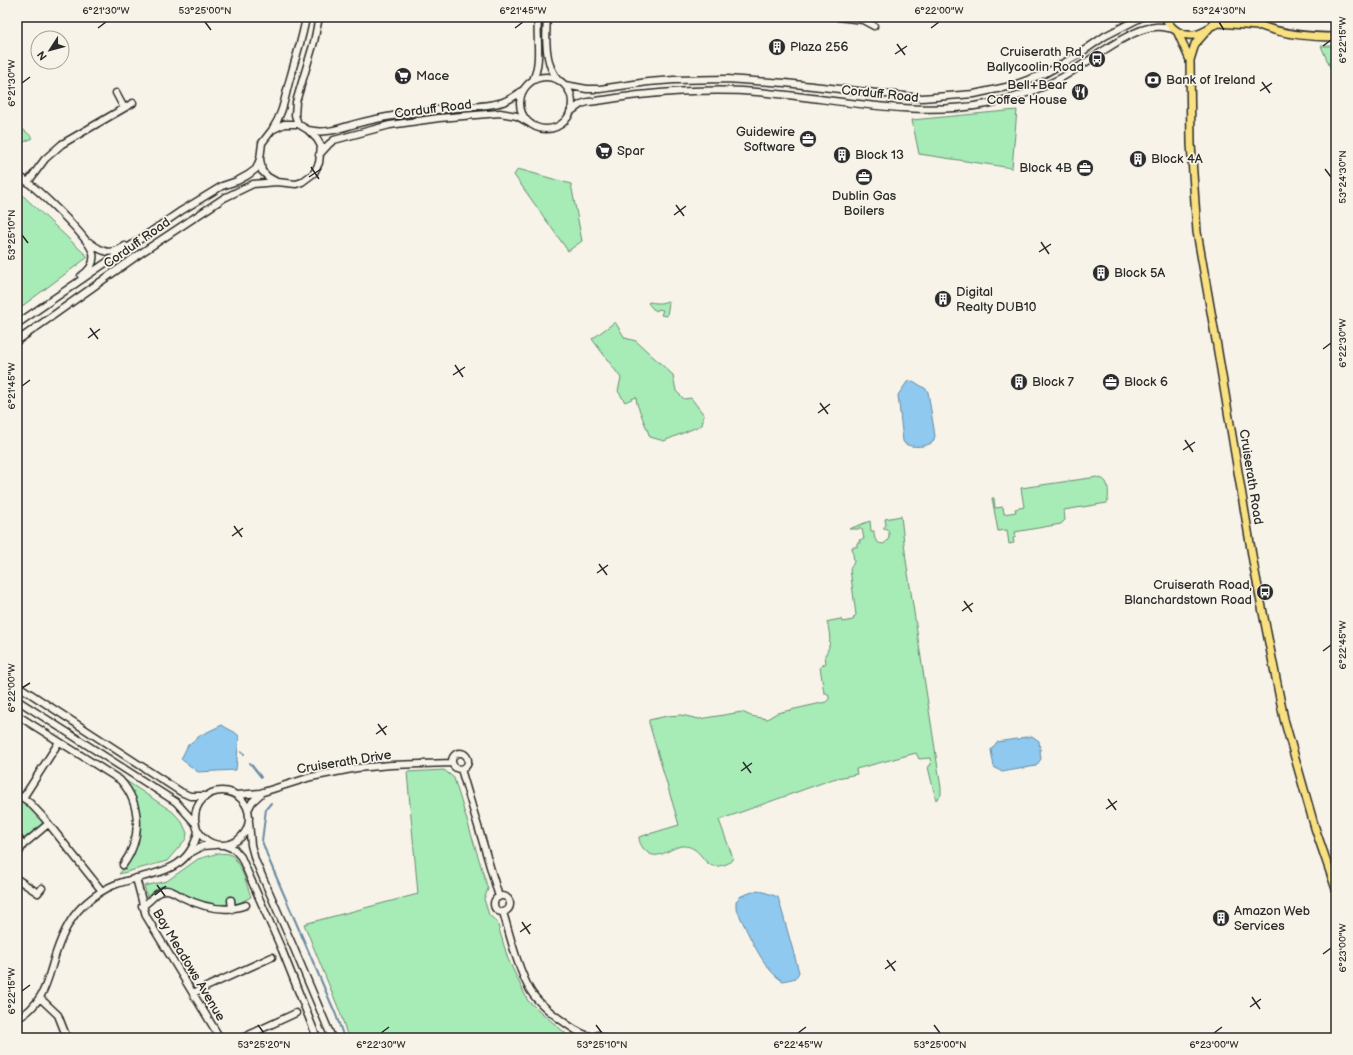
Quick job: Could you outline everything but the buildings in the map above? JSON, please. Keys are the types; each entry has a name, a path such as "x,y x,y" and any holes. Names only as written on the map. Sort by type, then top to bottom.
{"main road":[{"name":"Cruiserath Road","path":"1165,17 1168,24 1175,31 1190,60"},
{"name":"Cruiserath Road","path":"1216,17 1209,29 1195,44 1190,60 1191,144 1197,232 1252,555 1284,719 1315,828 1336,890"},
{"path":"1242,17 1260,26"},
{"path":"1175,31 1191,36 1198,35 1219,23 1260,26 1289,33 1336,37"}],"street":[{"path":"272,130 284,124 298,124 308,130 317,139 321,146 319,163 314,173 302,182 296,184 278,182 268,177 262,171 260,158 262,143 278,121 283,110 290,77 302,41 306,17"},
{"path":"298,124 295,115 296,102 314,42 319,17"},
{"path":"538,17 538,61 536,72 533,80 524,90 520,104 525,118 531,124 540,128 552,128 564,122 572,105 569,91 565,85 557,79 552,69 546,36 547,17"},
{"path":"838,17 863,20 874,26"},
{"name":"Corduff Road","path":"565,85 588,89 600,89 648,82 727,79 785,83 922,98 969,95 1011,86 1044,74 1076,56 1105,36 1142,17"},
{"name":"Corduff Road","path":"570,112 581,104 588,102 637,95 700,91 785,94 861,104 927,109 973,106 1007,100 1043,86 1075,70 1115,43 1138,31 1155,27 1175,31"},
{"path":"533,80 545,77 557,79"},
{"name":"Corduff Road","path":"308,130 327,132 394,116 502,102 515,97 524,90"},
{"path":"116,93 124,108"},
{"path":"28,182 54,150 73,137 134,103"},
{"name":"Corduff Road","path":"319,155 334,140 390,125 439,118 500,113 517,116 531,124"},
{"name":"Corduff Road","path":"17,324 208,194 222,186 237,181 248,175 256,169 260,158"},
{"path":"17,175 28,182 65,217 84,238 93,252 93,261 86,273 49,299 38,310"},
{"name":"Corduff Road","path":"17,341 141,253 224,198 253,184 278,182"},
{"path":"84,238 101,251 114,251 121,249 156,228"},
{"path":"17,685 181,792 190,796 205,796"},
{"path":"17,700 176,802 195,823"},
{"path":"17,715 120,780 127,788 133,800 137,823 137,833 132,850 123,865"},
{"path":"23,798 59,742"},
{"path":"460,753 465,755 468,762 466,767 461,769 454,767 452,763 452,758 460,753"},
{"name":"Cruiserath Drive","path":"237,795 260,793 311,777 357,768 391,765 452,763"},
{"path":"461,769 499,896"},
{"path":"317,1038 282,950 241,857 234,850 224,845 210,842 198,831 195,823 196,808 205,796 213,792 221,790 229,791 244,801 248,810 251,845 255,860 332,1038"},
{"name":"Cruiserath Drive","path":"248,810 252,802 266,791"},
{"path":"17,794 29,802 102,891"},
{"path":"224,845 233,843 241,838 249,822"},
{"path":"17,856 23,845 48,824"},
{"path":"17,1019 32,1007 40,998 46,986 62,938 79,910 102,891 113,885 166,871 180,862 189,853 196,840 198,831"},
{"path":"17,836 23,845"},
{"path":"189,853 203,846 217,844"},
{"name":"Bay Meadows Avenue","path":"136,878 142,906 146,916 220,1038"},
{"path":"17,879 38,893 42,888"},
{"path":"142,906 162,891 168,889 201,906 232,909 246,905"},
{"path":"499,896 494,902 494,906 496,910 503,912"},
{"path":"499,896 507,898 510,903 507,910 503,912"},
{"path":"231,900 232,909"},
{"path":"503,912 522,974 531,991 538,1000 552,1014 584,1036 593,1038 598,1035 604,1038"},
{"path":"62,938 69,941"},
{"path":"193,993 272,957"},
{"path":"264,960 267,968"},
{"path":"40,998 58,1015 67,1038"},
{"path":"284,1010 287,1017"},
{"path":"242,1038 296,1013"}],"green space":[{"path":"1321,46 1336,46 1336,81"},
{"path":"1017,110 1012,168 919,154 912,120"},
{"path":"17,124 33,138 17,145"},
{"path":"518,169 571,184 582,241 568,251 514,175"},
{"path":"17,190 88,257 17,310"},
{"path":"667,301 669,302 667,316 661,315 663,310 658,309 657,311 648,303 661,303"},
{"path":"615,322 625,338 636,341 673,375 676,391 684,399 691,398 704,415 702,425 664,441 650,437 637,404 636,397 625,402 618,391 621,378 592,339"},
{"path":"1097,477 1104,480 1107,484 1107,503 1064,510 1065,520 1061,524 1015,532 1016,537 1013,538 1014,543 1009,544 1007,530 998,531 992,498 994,498 995,508 1003,507 1004,514 1016,512 1015,509 1024,507 1021,488"},
{"path":"901,516 906,560 941,795 936,800 928,767 931,765 930,758 919,759 916,753 856,769 857,774 833,779 719,820 733,858 726,864 716,866 711,865 692,848 685,846 674,848 658,855 648,853 643,848 639,837 679,825 649,720 681,715 699,719 742,712 751,716 767,719 777,713 826,702 829,699 829,696 827,693 824,693 820,667 826,663 825,655 830,644 830,635 827,622 841,619 842,622 853,620 856,615 850,569 854,562 852,547 857,547 857,543 860,543 859,540 864,539 862,529 849,529 870,521 871,531 874,531 876,540 878,543 883,544 888,540 889,536 887,529 883,528 886,525 885,519"},
{"path":"444,770 454,778 488,889 484,899 489,915 497,922 508,959 528,1001 571,1038 348,1038 340,1012 304,924 418,894 407,772"},
{"path":"125,780 173,812 182,822 187,833 186,839 167,861 119,874 133,857 139,836 140,821 137,804"},
{"path":"17,795 29,804 45,824 25,840 17,831"},
{"path":"219,853 229,854 237,861 243,873 251,897 235,905 210,905 202,904 188,898 171,887 167,887 158,890 148,900 144,886 167,881 198,859"}],"water":[{"path":"913,381 926,389 928,392 935,436 933,442 927,445 912,446 905,444 903,441 898,395 907,382"},
{"path":"222,725 239,736 236,770 198,772 181,759 188,745 201,735"},
{"path":"1032,736 1039,741 1041,759 1036,766 1002,772 994,767 991,750 997,742 1018,740 1020,738"},
{"path":"758,890 778,897 799,972 796,978 783,981 769,968 762,959 736,908 736,901 741,896"}],"waterway":[{"path":"250,763 261,777"},
{"path":"271,803 266,809 262,841 336,1015 344,1038"}],"place":[{"name":"Plaza 256","path":"777,47"},
{"name":"Cruiserath Rd, Ballycoolin Road","path":"1097,59"},
{"name":"Mace","path":"403,76"},
{"name":"Bank of Ireland","path":"1153,80"},
{"name":"Bell+Bear Coffee House","path":"1080,92"},
{"name":"Guidewire Software","path":"808,139"},
{"name":"Spar","path":"604,151"},
{"name":"Block 13","path":"842,155"},
{"name":"Block 4A","path":"1138,159"},
{"name":"Block 4B","path":"1085,168"},
{"name":"Dublin Gas Boilers","path":"864,177"},
{"name":"Block 5A","path":"1101,273"},
{"name":"Digital Realty DUB10","path":"943,299"},
{"name":"Block 7","path":"1019,382"},
{"name":"Block 6","path":"1111,382"},
{"name":"Cruiserath Road, Blanchardstown Road","path":"1265,592"},
{"name":"Amazon Web Services","path":"1221,918"}]}
